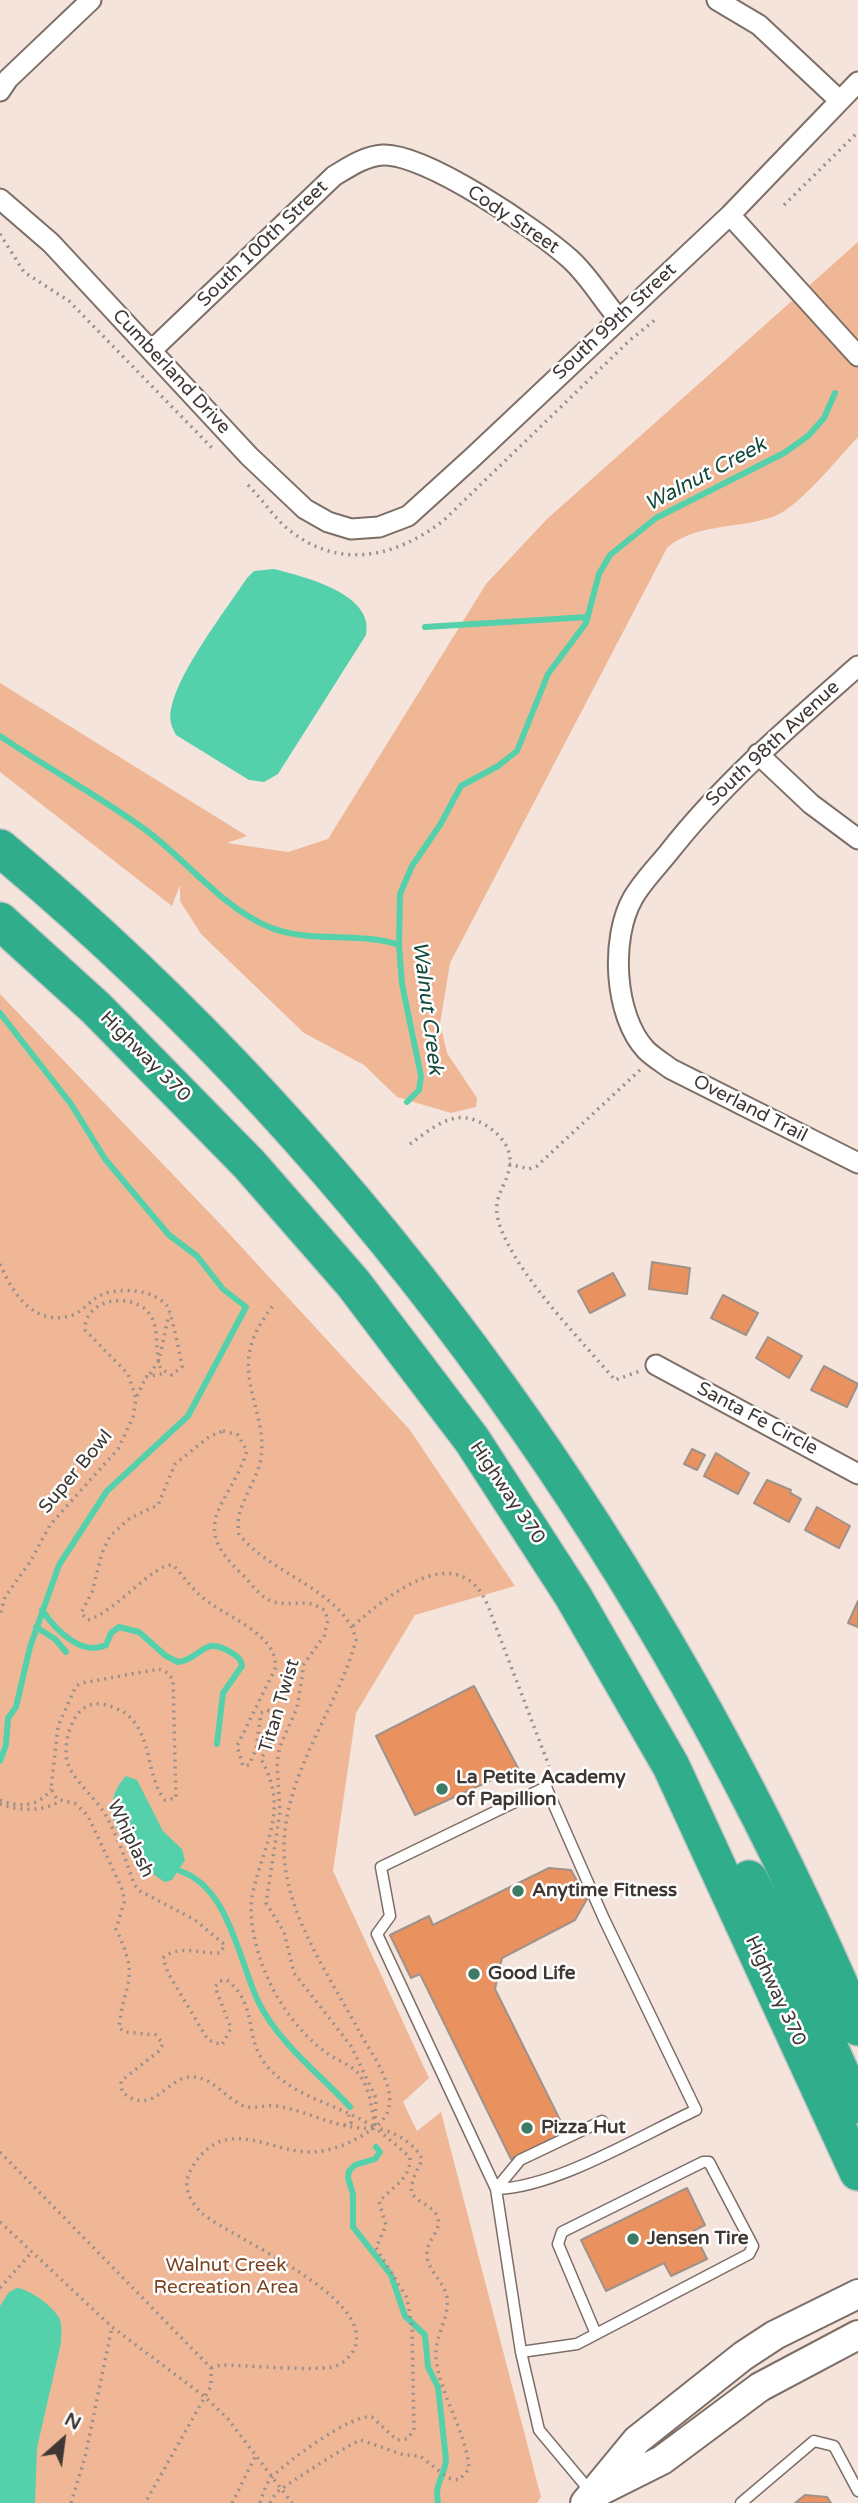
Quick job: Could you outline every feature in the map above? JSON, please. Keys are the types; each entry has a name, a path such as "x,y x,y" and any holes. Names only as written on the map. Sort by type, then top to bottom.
{"highway":[{"path":"0,848 97,934 185,1018 318,1158 399,1256 520,1413 632,1589 705,1714 760,1818 858,2027"},
{"name":"Highway 370","path":"0,921 169,1080 249,1164 353,1283 472,1440 573,1596 671,1766 858,2172"},
{"path":"671,1766 744,1868 790,1959 858,2111"}],"main road":[{"path":"594,2500 637,2440 743,2356 775,2335 858,2294"},
{"path":"594,2500 662,2460 760,2387 858,2335"}],"street":[{"path":"0,91 8,79 90,0"},
{"path":"717,0 759,25 839,100"},
{"name":"South 99th Street","path":"352,529 379,527 408,516 730,215 858,82"},
{"name":"Cody Street","path":"385,155 430,168 471,190 523,224 571,260 618,317"},
{"name":"South 100th Street","path":"152,350 334,176 357,162 385,155"},
{"name":"Cumberland Drive","path":"0,199 51,243 249,456 305,509 328,522 352,529"},
{"path":"730,215 858,356"},
{"name":"South 98th Avenue","path":"650,1053 628,1016 617,979 620,938 632,899 698,815 758,754 858,666"},
{"path":"758,754 811,804 858,839"},
{"name":"Overland Trail","path":"650,1053 671,1069 858,1163"},
{"name":"Santa Fe Circle","path":"656,1365 858,1474"}],"lane":[{"path":"496,2189 516,2188 573,2168 696,2110 604,1919 547,1783 381,1867 390,1916 376,1934 496,2189 522,2353 539,2430 594,2500"},
{"path":"496,2189 520,2160 602,2121"},
{"path":"522,2353 577,2344 749,2254 753,2246 709,2162 703,2162 562,2232 558,2244 596,2334"},
{"path":"741,2503 814,2441 834,2446 858,2491"}],"path":[{"path":"784,205 858,132"},
{"path":"0,233 24,272 69,301 217,453"},
{"path":"244,481 273,515 304,540 339,553 361,555 400,548 417,541 443,521 629,341 656,319"},
{"path":"509,1164 529,1169 537,1166 650,1053"},
{"path":"410,1144 458,1117 472,1119 501,1137 509,1149 509,1164 496,1201 504,1236 516,1256 615,1380 656,1365"},
{"path":"0,1264 17,1297 27,1307 46,1316 69,1316 101,1295 114,1291 140,1292 161,1300 169,1307 182,1367 177,1373 150,1374"},
{"path":"136,1398 128,1374 85,1330 89,1313 101,1303 135,1303 145,1308 156,1329 158,1362 166,1373"},
{"path":"211,2368 221,2365 334,2367 351,2354 357,2337 355,2325 337,2300 283,2262 219,2224 192,2203 187,2190 187,2179 197,2160 206,2150 230,2139 256,2140 306,2152 322,2152 359,2138 375,2128 389,2109 388,2088 299,1915 289,1882 284,1851 292,1796 351,1656 355,1640 353,1626 327,1600 260,1556 239,1534 239,1515 258,1473 261,1456 260,1418 250,1386 250,1348 274,1304"},
{"path":"158,1362 169,1307"},
{"name":"Super Bowl","path":"0,1615 5,1597 30,1562 50,1525 118,1449 133,1417 136,1398 158,1362"},
{"name":"Titan Twist","path":"218,1432 238,1435 247,1451 241,1469 216,1512 214,1525 221,1551 262,1596 287,1604 312,1603 325,1611 328,1620 324,1636 304,1664 297,1707 278,1754 280,1812 266,1903 284,1932 294,1973 351,2046 376,2098 375,2128 368,2091 357,2072 328,2054 300,2029 268,1980 260,1960 252,1921 252,1894 276,1813 276,1796 261,1759 279,1728 278,1714 267,1710 261,1713 256,1749 249,1765 243,1766 237,1746 275,1670 276,1662 270,1647 261,1636 202,1598 173,1565 158,1568 103,1616 88,1620 81,1613 92,1592 102,1553 110,1536 130,1518 158,1505 175,1464 218,1432"},
{"path":"353,1626 398,1588 421,1578 439,1574 454,1576 474,1585 483,1594 547,1755 547,1783"},
{"name":"Whiplash","path":"159,1670 168,1673 173,1680 176,1798 165,1800 159,1793 151,1755 125,1713 101,1704 89,1704 76,1715 67,1737 67,1761 105,1815 134,1884 140,1891 195,1920 225,1945 220,1952 186,1950 169,1952 163,1958 168,1973 208,2040 222,2045 231,2028 215,1987 220,1981 227,1980 237,1988 250,2012 254,2043 264,2063 289,2085 375,2128 356,2129 276,2106 245,2106 212,2083 190,2076 180,2079 153,2099 129,2097 122,2092 121,2081 159,2051 163,2044 156,2035 125,2032 119,2028 131,1977 130,1962 116,1930 124,1903 123,1891 88,1816 76,1804 68,1800 60,1801 51,1789 58,1726 76,1686 159,1670"},
{"path":"0,1802 25,1806 39,1801 51,1789"},
{"path":"0,1802 40,1809 52,1807 60,1801"},
{"path":"363,2120 370,2118 372,2111"},
{"path":"342,2125 351,2123 349,2114"},
{"path":"260,2503 273,2476 300,2453 366,2416 380,2422 397,2440 407,2439 414,2430 412,2327 407,2298 376,2248 386,2225 379,2203 399,2185 409,2168 410,2157 375,2128"},
{"path":"270,2503 282,2488 334,2457 348,2445 361,2440 404,2455 420,2456 448,2478 459,2480 469,2469 436,2358 447,2310 447,2298 443,2284 427,2260 426,2250 439,2226 438,2220 431,2207 415,2199 411,2193 411,2185 422,2159 419,2152 396,2135 375,2128"},
{"path":"0,2152 211,2368 213,2379 205,2397 145,2503"},
{"path":"0,2222 112,2327 205,2397 256,2455 292,2503"},
{"path":"0,2288 32,2252"},
{"path":"71,2503 85,2458 112,2327"},
{"path":"232,2503 256,2455"}],"green space":[{"path":"858,242 858,437 807,492 785,511 762,520 691,534 667,548 450,963 440,1024 447,1053 477,1098 476,1107 451,1113 397,1097 364,1065 304,1033 201,934 180,901 180,885 172,906 0,772 0,683 247,836 227,843 288,852 328,839 486,584 547,519"},
{"name":"Walnut Creek Recreation Area","path":"0,994 223,1227 410,1430 515,1586 415,1615 356,1713 333,1871 429,2078 403,2102 417,2131 441,2112 541,2497 537,2503 0,2503"}],"shaded area":[{"path":"274,569 319,583 349,598 360,609 366,621 366,635 278,774 264,782 249,780 176,735 170,716 175,694 192,660 247,578 254,571"},
{"path":"126,1776 137,1780 163,1831 182,1849 185,1860 172,1880 165,1882 152,1873 128,1849 120,1835 114,1820 113,1805 116,1790"},
{"path":"17,2288 33,2294 45,2303 58,2316 61,2326 61,2343 37,2448 35,2503 0,2503 0,2306 9,2292"}],"building":[{"path":"652,1262 690,1268 687,1294 649,1289"},
{"path":"613,1273 625,1295 590,1313 578,1291"},
{"path":"723,1295 758,1313 746,1335 711,1318"},
{"path":"768,1337 802,1356 789,1378 756,1358"},
{"path":"824,1366 858,1384 847,1407 811,1390"},
{"path":"692,1449 705,1455 697,1470 684,1464"},
{"path":"716,1453 749,1473 738,1494 704,1476"},
{"path":"767,1480 791,1490 790,1493 801,1499 789,1522 754,1503"},
{"path":"817,1507 850,1526 839,1548 805,1530"},
{"path":"858,1601 858,1627 848,1623"},
{"path":"474,1686 518,1768 415,1815 376,1736"},
{"path":"549,1868 571,1870 587,1899 575,1920 502,1958 495,1989 566,2132 511,2159 420,1974 411,1978 390,1935 429,1916 433,1925"},
{"path":"687,2188 705,2225 693,2231 707,2259 671,2276 664,2263 606,2291 581,2240"},
{"path":"805,2495 827,2497 831,2503 795,2503"}],"waterway":[{"name":"Walnut Creek","path":"407,1102 419,1090 421,1076 402,984 399,945 400,894 412,866 440,825 461,786 498,766 517,751 548,674 586,623 599,574 610,555 656,518 784,453 808,436 824,418 835,393"},
{"path":"425,627 588,617"},
{"path":"0,736 143,828 219,895 269,927 301,935 367,939 399,945"},
{"name":"Walnut Creek","path":"0,1013 71,1104 105,1159 169,1235 197,1256 223,1289 246,1307 188,1416 107,1491 59,1565 30,1647 16,1707 8,1718 6,1745 0,1761"},
{"path":"42,1610 61,1633 87,1647 106,1645 111,1633 119,1627 139,1632 166,1656 178,1662 215,1646 236,1656 242,1666 223,1693 217,1744"},
{"path":"36,1627 55,1639 66,1652"},
{"path":"180,1871 197,1880 210,1892 221,1909 258,2001 277,2031 350,2107"},
{"path":"376,2147 380,2152 375,2159 355,2165 349,2171 348,2178 353,2194 353,2227 391,2275 405,2316 425,2335 428,2367 438,2387 446,2459 437,2490 438,2503"}],"place":[{"name":"La Petite Academy of Papillion","path":"442,1789"},
{"name":"Anytime Fitness","path":"518,1891"},
{"name":"Good Life","path":"474,1974"},
{"name":"Pizza Hut","path":"527,2128"},
{"name":"Jensen Tire","path":"633,2239"}]}
